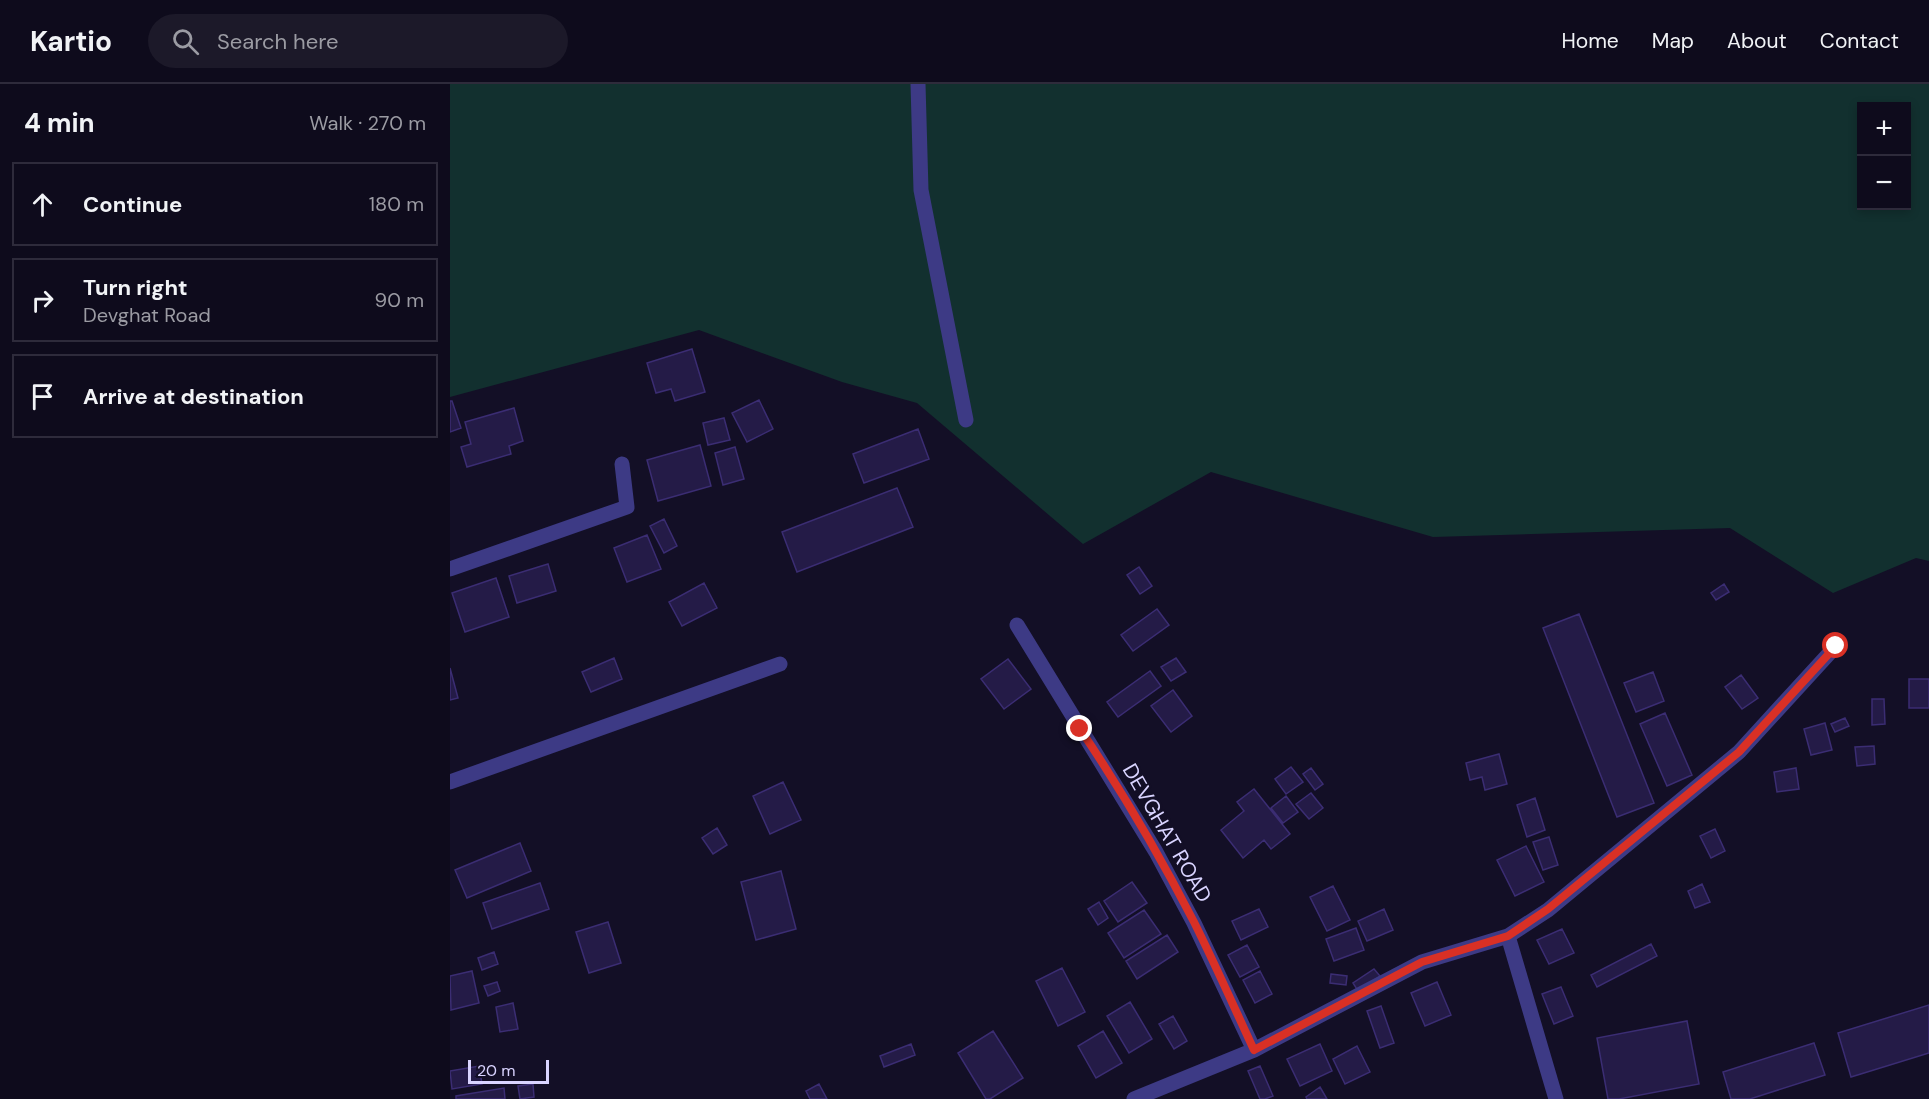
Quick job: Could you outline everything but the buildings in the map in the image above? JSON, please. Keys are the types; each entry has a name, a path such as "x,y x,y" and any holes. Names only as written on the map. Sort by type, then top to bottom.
{"street":[{"path":"918,84 921,190 966,420"},
{"path":"450,569 627,507 622,464"},
{"name":"DEVGHAT ROAD","path":"1017,625 1156,852 1194,923 1254,1050"},
{"path":"1134,1099 1254,1050 1422,962 1508,936 1548,909 1739,752 1836,646"},
{"path":"450,782 780,664"},
{"path":"1508,936 1556,1099"}],"green space":[{"path":"450,84 1929,84 1929,561 1916,558 1833,593 1730,528 1433,537 1211,472 1083,544 917,403 842,382 699,330 450,397"}],"route":[{"path":"1080,729 1156,852 1194,923 1254,1050 1422,962 1508,936 1548,909 1739,752 1836,646"}]}
